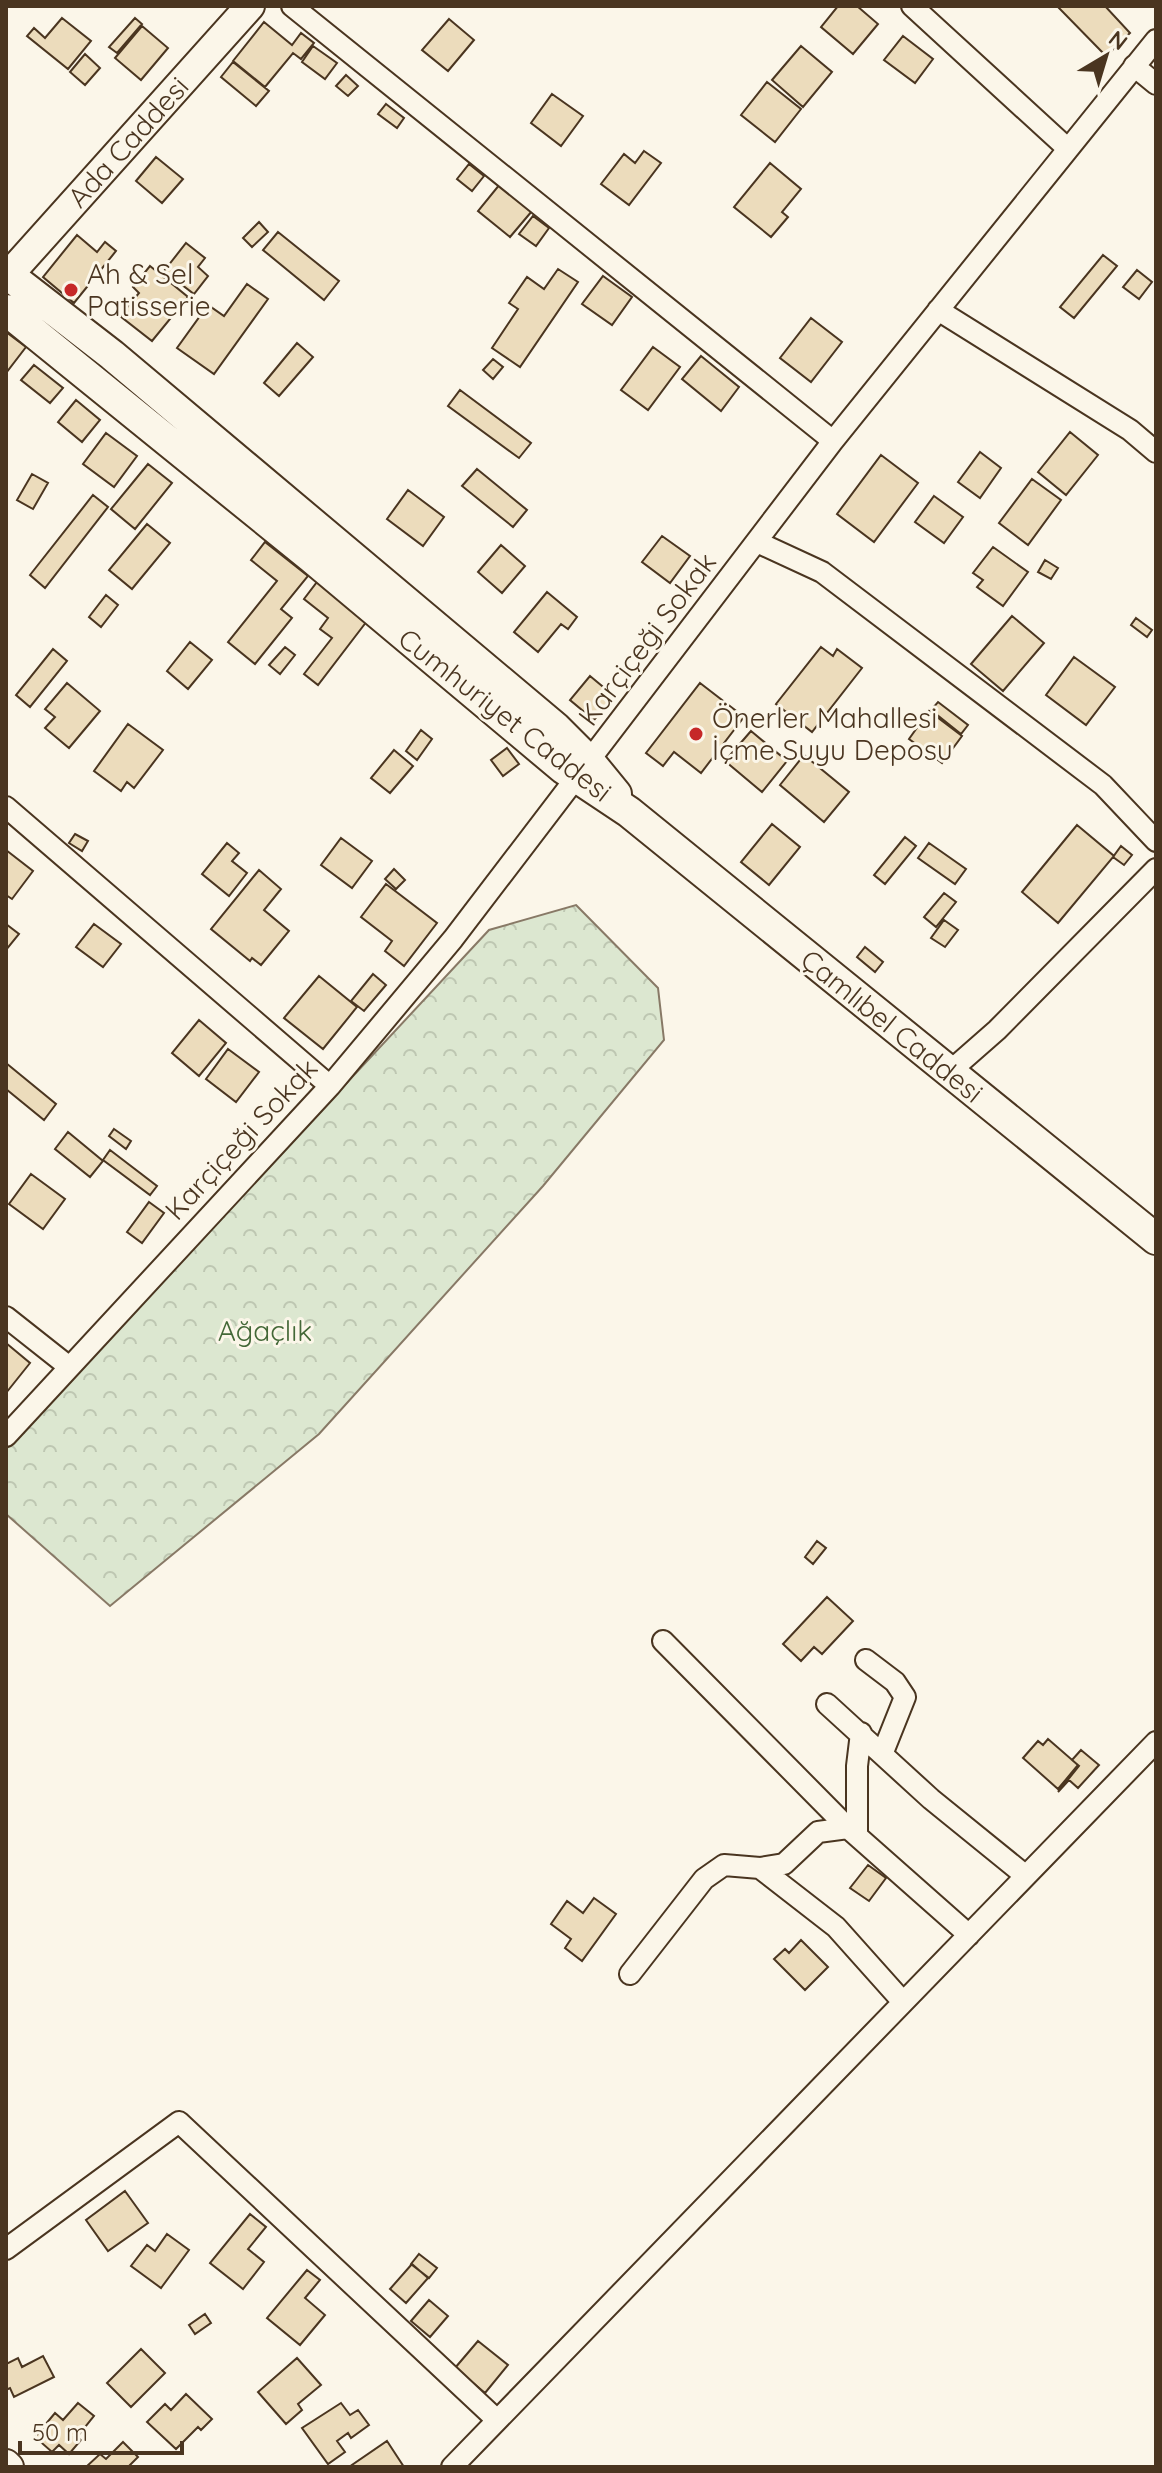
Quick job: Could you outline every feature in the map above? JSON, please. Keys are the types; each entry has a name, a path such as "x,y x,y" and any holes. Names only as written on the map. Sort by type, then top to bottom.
{"main road":[{"name":"Ada Caddesi","path":"7,275 250,6"},
{"name":"Cumhuriyet Caddesi","path":"7,275 112,355 556,728 583,769"},
{"name":"Cumhuriyet Caddesi","path":"6,310 583,769 629,812"},
{"name":"Çamlıbel Caddesi","path":"629,812 1156,1239"}],"street":[{"path":"292,6 833,441"},
{"path":"912,6 1067,148"},
{"name":"Karçiçeği Sokak","path":"6,1436 330,1086 453,939 833,441 1156,40"},
{"path":"1134,66 1156,84"},
{"path":"938,310 1130,430 1156,452"},
{"path":"757,542 822,572 1103,785 1156,841"},
{"path":"6,807 330,1086"},
{"path":"948,1073 997,1030 1156,869"},
{"path":"6,1317 68,1366"},
{"path":"663,1641 853,1832 969,1935"},
{"path":"866,1660 895,1682 905,1697 883,1752"},
{"path":"827,1704 931,1799 1026,1876"},
{"path":"853,1832 861,1733"},
{"path":"452,2467 1156,1742"},
{"path":"630,1974 704,1879 724,1865 760,1868 784,1864 818,1832 853,1832"},
{"path":"760,1868 836,1927 903,2002"},
{"path":"6,2249 179,2122 497,2420"}],"green space":[{"name":"Ağaçlık","path":"576,905 658,988 664,1040 543,1186 319,1434 110,1606 6,1514 6,1449 489,930"}],"building":[{"path":"838,6 857,6 878,24 853,54 821,27"},
{"path":"1057,6 1105,6 1130,33 1106,56"},
{"path":"62,18 91,41 68,69 27,36 34,28 45,38"},
{"path":"135,18 142,24 117,53 109,47"},
{"path":"449,19 474,40 448,71 422,50"},
{"path":"264,22 292,45 301,33 314,43 301,59 293,53 265,87 233,61"},
{"path":"142,26 168,48 141,80 115,58"},
{"path":"903,36 933,59 915,83 884,60"},
{"path":"313,46 337,63 325,79 302,62"},
{"path":"801,46 832,72 803,107 772,80"},
{"path":"85,54 100,68 85,85 70,72"},
{"path":"233,62 269,91 256,106 221,77"},
{"path":"346,75 358,86 348,96 336,86"},
{"path":"767,82 801,109 775,142 741,115"},
{"path":"552,94 583,116 561,146 531,123"},
{"path":"386,104 404,118 397,128 378,114"},
{"path":"644,151 661,163 629,205 601,184 624,154 635,163"},
{"path":"156,157 183,179 162,203 136,181"},
{"path":"770,163 801,189 782,212 788,217 771,237 734,207"},
{"path":"469,164 484,176 472,191 457,179"},
{"path":"500,184 532,211 510,237 478,211"},
{"path":"533,216 549,228 536,246 519,234"},
{"path":"259,222 268,232 252,247 243,238"},
{"path":"278,232 339,281 324,300 263,250"},
{"path":"77,235 97,252 105,242 116,251 74,303 43,277"},
{"path":"186,243 205,258 198,267 208,276 194,294 164,271"},
{"path":"1103,255 1117,266 1074,318 1060,307"},
{"path":"150,266 188,297 152,341 120,316 139,293 133,287"},
{"path":"558,269 578,282 520,367 492,348 518,309 509,303 527,277 544,289"},
{"path":"1137,270 1152,282 1139,299 1123,287"},
{"path":"603,276 632,297 612,325 582,304"},
{"path":"247,284 268,299 214,374 177,348 208,305 224,316"},
{"path":"811,318 842,342 811,382 780,358"},
{"path":"6,332 26,347 6,373"},
{"path":"297,343 313,357 279,396 264,383"},
{"path":"653,347 680,367 648,410 621,390"},
{"path":"701,356 739,387 721,411 682,379"},
{"path":"493,359 503,367 493,379 483,370"},
{"path":"34,365 63,388 50,403 21,380"},
{"path":"460,390 531,443 519,458 448,406"},
{"path":"76,400 100,420 82,442 58,422"},
{"path":"1070,432 1098,455 1066,495 1038,472"},
{"path":"106,433 137,456 114,487 83,464"},
{"path":"980,452 1001,468 980,498 958,482"},
{"path":"881,455 918,483 874,542 837,514"},
{"path":"148,464 172,483 135,529 111,509"},
{"path":"477,469 527,510 513,527 462,486"},
{"path":"32,474 48,483 33,509 17,500"},
{"path":"1032,479 1061,500 1028,545 999,523"},
{"path":"408,490 444,517 423,546 387,519"},
{"path":"93,495 108,507 45,588 30,575"},
{"path":"934,496 963,517 944,543 915,522"},
{"path":"147,524 170,543 132,589 109,570"},
{"path":"662,536 690,556 670,583 642,562"},
{"path":"265,542 308,576 281,609 292,618 255,664 228,642 277,581 251,560"},
{"path":"501,545 525,566 502,593 478,572"},
{"path":"993,547 1028,572 1003,606 977,587 983,580 973,573"},
{"path":"1045,560 1058,568 1051,579 1038,572"},
{"path":"317,582 367,621 318,685 304,674 332,638 320,629 328,618 304,599"},
{"path":"547,592 577,617 568,629 561,624 538,652 514,632"},
{"path":"106,595 118,605 101,627 89,617"},
{"path":"1012,616 1044,643 1003,691 971,664"},
{"path":"1136,618 1152,630 1147,637 1131,625"},
{"path":"190,642 212,660 188,689 167,671"},
{"path":"285,647 295,655 280,674 269,665"},
{"path":"821,647 833,656 837,649 862,668 812,732 776,704"},
{"path":"53,649 67,661 30,707 16,695"},
{"path":"1074,657 1115,687 1086,725 1046,695"},
{"path":"590,676 614,696 594,720 570,700"},
{"path":"67,683 100,711 69,748 45,728 55,717 45,709"},
{"name":"Önerler Mahallesi İçme Suyu Deposu","path":"700,683 744,717 701,773 674,752 663,766 646,753"},
{"path":"938,702 968,725 961,734 931,710"},
{"path":"929,711 962,736 942,763 909,739"},
{"path":"128,724 163,750 134,788 127,782 121,791 94,771"},
{"path":"421,730 432,739 417,760 406,751"},
{"path":"751,731 787,761 762,792 725,761"},
{"path":"507,748 519,764 503,776 491,760"},
{"path":"394,750 413,766 390,793 371,778"},
{"path":"804,755 849,792 824,822 780,785"},
{"path":"772,824 800,847 769,885 741,862"},
{"path":"1077,825 1114,856 1058,923 1022,892"},
{"path":"75,834 88,841 82,851 69,843"},
{"path":"905,837 916,846 885,884 874,875"},
{"path":"341,838 372,861 352,888 321,865"},
{"path":"227,843 239,853 232,861 247,873 229,896 202,874"},
{"path":"929,843 966,869 955,884 918,858"},
{"path":"1121,846 1132,855 1124,865 1113,857"},
{"path":"6,850 33,871 12,899 6,895"},
{"path":"394,869 405,880 396,889 385,879"},
{"path":"259,870 281,889 264,910 289,931 261,965 252,958 250,961 211,929"},
{"path":"386,884 437,923 404,966 385,951 392,941 361,917"},
{"path":"944,893 956,902 936,927 924,917"},
{"path":"944,920 958,930 945,947 931,938"},
{"path":"6,924 19,934 6,950"},
{"path":"94,924 121,944 103,967 76,947"},
{"path":"865,947 883,962 875,972 857,957"},
{"path":"373,974 386,985 364,1011 351,1001"},
{"path":"319,976 357,1007 323,1049 284,1018"},
{"path":"199,1020 226,1043 199,1076 172,1053"},
{"path":"228,1049 259,1072 236,1102 206,1079"},
{"path":"6,1063 56,1104 44,1120 6,1089"},
{"path":"114,1129 131,1141 126,1149 109,1136"},
{"path":"68,1132 103,1161 90,1177 55,1149"},
{"path":"110,1150 157,1186 150,1195 103,1160"},
{"path":"31,1174 65,1199 43,1229 9,1204"},
{"path":"149,1202 164,1213 142,1243 127,1232"},
{"path":"6,1343 30,1363 6,1393"},
{"path":"817,1541 826,1548 813,1564 805,1557"},
{"path":"827,1597 853,1621 822,1654 814,1647 801,1661 783,1644"},
{"path":"1048,1739 1078,1765 1058,1789 1023,1758 1038,1741 1043,1745"},
{"path":"1081,1750 1099,1765 1078,1788 1069,1780 1058,1792 1079,1766 1072,1760"},
{"path":"868,1865 886,1878 869,1901 850,1888"},
{"path":"594,1898 616,1914 582,1961 565,1948 571,1939 551,1924 567,1901 583,1913"},
{"path":"801,1940 828,1967 805,1990 774,1959 785,1949 789,1953"},
{"path":"125,2191 148,2223 108,2251 86,2220"},
{"path":"250,2214 266,2227 248,2249 264,2262 243,2289 210,2263"},
{"path":"167,2234 189,2250 161,2288 131,2266 147,2245 155,2251"},
{"path":"419,2254 437,2268 429,2278 411,2264"},
{"path":"412,2264 428,2278 406,2303 390,2289"},
{"path":"307,2270 320,2280 305,2298 325,2315 300,2345 267,2318"},
{"path":"429,2300 448,2316 430,2337 411,2321"},
{"path":"205,2314 211,2323 195,2334 189,2325"},
{"path":"478,2341 508,2365 485,2393 455,2368"},
{"path":"141,2349 165,2373 131,2407 107,2383"},
{"path":"43,2356 54,2377 14,2397 10,2388 6,2390 6,2364 18,2358 22,2367"},
{"path":"297,2358 321,2385 298,2404 302,2410 286,2424 258,2392"},
{"path":"186,2394 212,2419 201,2430 198,2427 176,2449 147,2422 165,2404 171,2410"},
{"path":"78,2403 94,2416 77,2437 81,2440 69,2454 59,2445 52,2452 35,2437 55,2413 63,2420"},
{"path":"341,2403 350,2415 358,2410 369,2425 351,2438 348,2433 337,2441 345,2452 328,2464 302,2428"},
{"path":"387,2441 404,2467 349,2467"},
{"path":"123,2442 138,2457 128,2467 86,2467 100,2454 106,2459"}],"place":[{"name":"Ah & Sel Patisserie","path":"71,290"},
{"name":"Önerler Mahallesi İçme Suyu Deposu","path":"696,734"}]}
